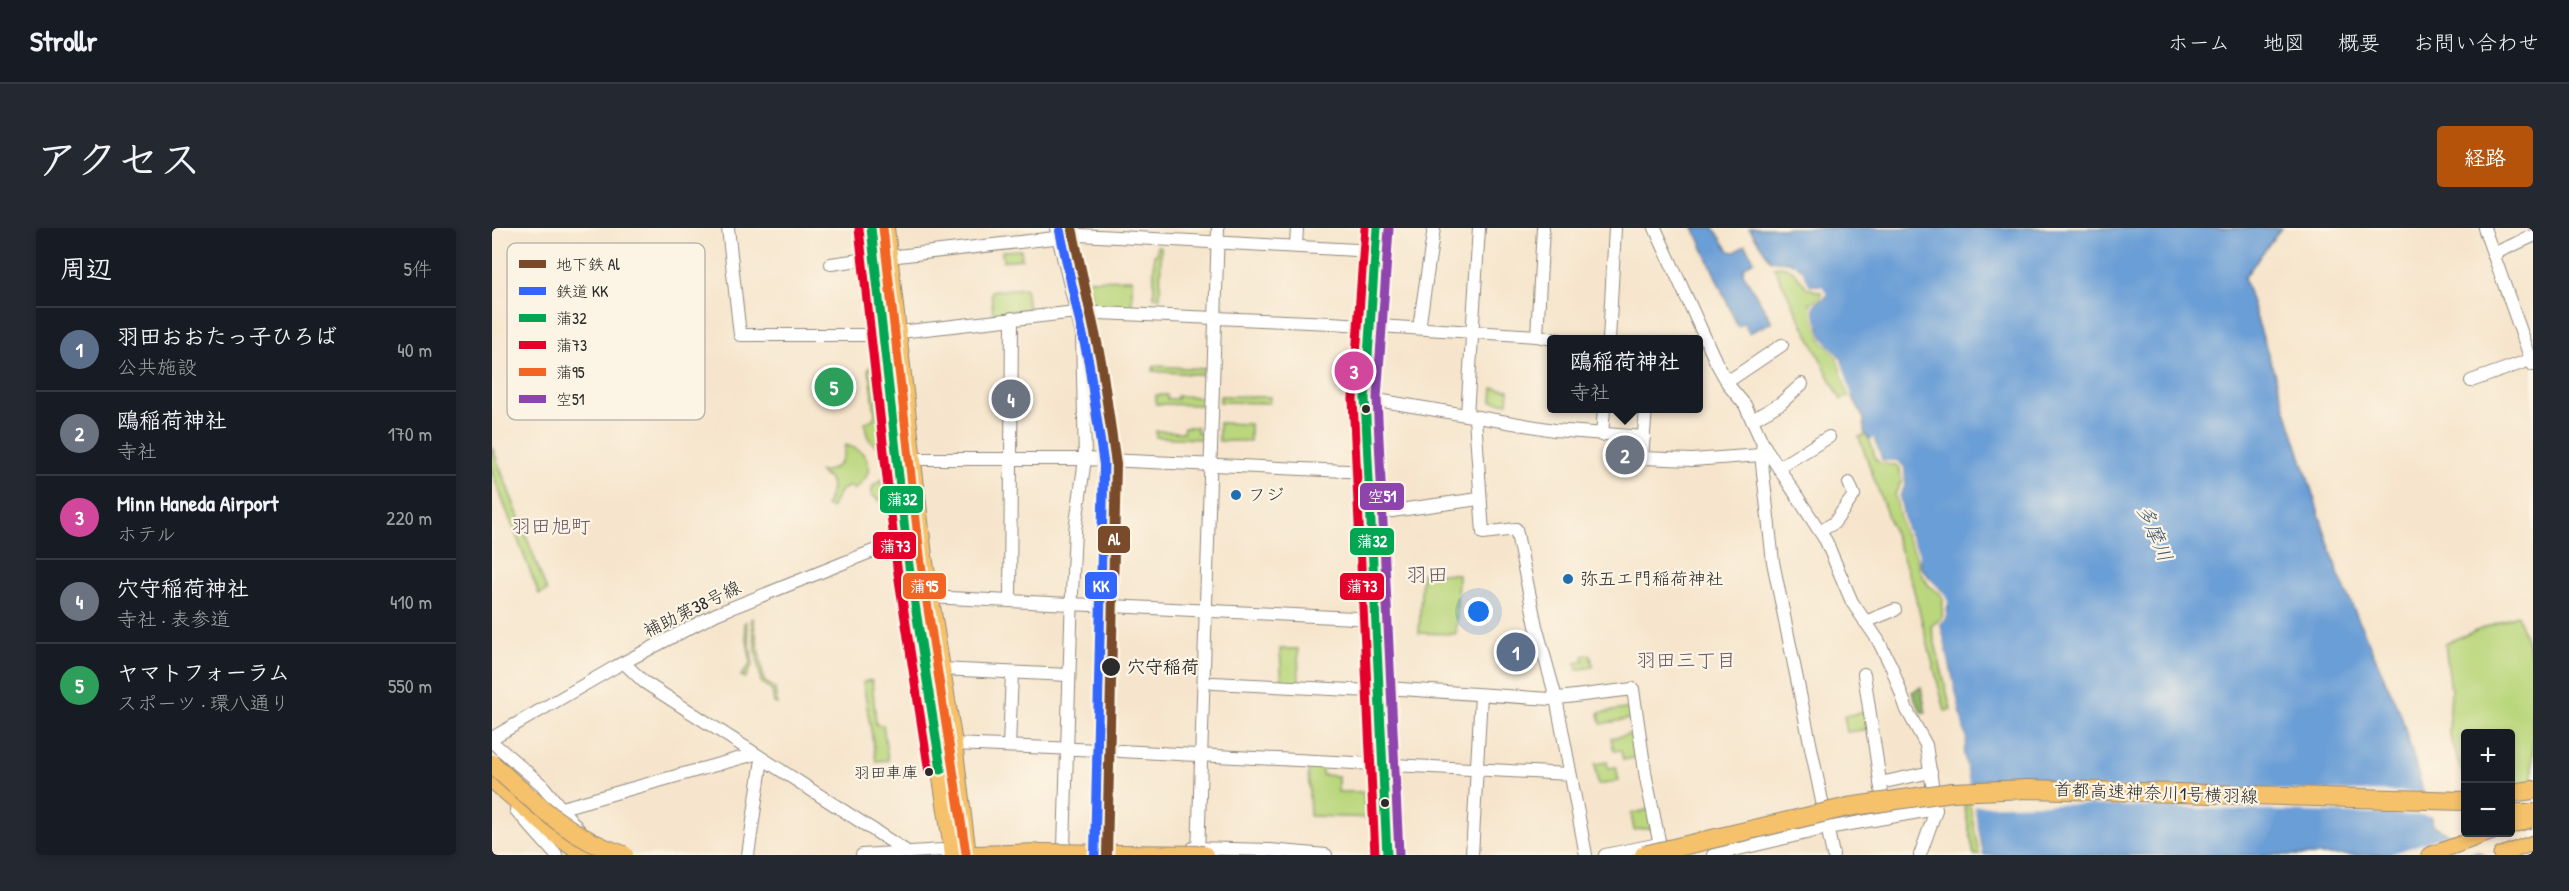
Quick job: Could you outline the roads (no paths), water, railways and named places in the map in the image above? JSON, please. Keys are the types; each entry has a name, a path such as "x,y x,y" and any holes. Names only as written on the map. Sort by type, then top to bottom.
{"highway":[{"path":"871,228 881,258 890,333 912,460 913,541 963,853"},
{"path":"881,258 885,228"},
{"path":"890,333 898,473 928,597 952,744 963,853"},
{"path":"492,764 592,851 624,855"},
{"path":"492,779 546,826 592,851 615,855"},
{"path":"2515,791 2533,789"},
{"name":"首都高速神奈川1号横羽線","path":"1849,812 1928,794 1994,790 2461,799"},
{"name":"首都高速神奈川1号横羽線","path":"1849,812 1930,804 2028,800 2461,812"},
{"path":"2515,802 2533,802"},
{"path":"1644,855 1849,812"},
{"path":"1689,855 1849,812"},
{"path":"2515,813 2533,813"},
{"path":"963,853 1200,853"}],"main road":[{"path":"2515,825 2533,819"},
{"path":"2429,855 2479,837"},
{"path":"2500,855 2533,843"}],"street":[{"path":"728,228 740,335 890,333 1076,312 1215,317 1547,337"},
{"path":"1200,853 1205,610 1218,228"},
{"path":"1296,246 1297,228"},
{"path":"1377,228 1365,398 1387,855"},
{"path":"1419,328 1434,228"},
{"path":"1479,228 1472,332 1471,416 1483,533 1516,529 1536,626 1556,698 1586,855"},
{"path":"1537,336 1543,228"},
{"path":"1609,335 1615,228"},
{"path":"1655,228 1727,382 1752,420 1762,450 1773,562 1833,855"},
{"path":"2471,381 2532,361 2484,228"},
{"path":"1057,233 1082,335 1085,459 1075,531 1071,603 1064,847"},
{"path":"831,264 1057,233 1093,238 1375,250"},
{"path":"2493,254 2533,236"},
{"path":"1010,601 1011,318"},
{"path":"1727,382 1782,345"},
{"path":"1752,420 1781,403 1802,384"},
{"path":"1365,398 1602,435 1644,437"},
{"path":"1602,435 1604,413"},
{"path":"1646,413 1642,458 1692,460 1762,450"},
{"path":"1779,467 1829,437"},
{"path":"1762,450 1779,467 1820,531 1838,564 1852,602 1878,640 1892,668 1907,710 1926,745 1936,809 1920,855"},
{"path":"898,473 902,465 912,460 1012,459 1211,463 1369,472"},
{"path":"1820,531 1834,524 1854,495 1849,483"},
{"path":"1371,514 1479,499"},
{"name":"補助第38号線","path":"492,740 624,663 716,614 878,549 913,541"},
{"path":"928,597 1375,619"},
{"path":"1865,622 1895,610"},
{"path":"624,663 644,682 909,853"},
{"path":"940,669 1069,675"},
{"path":"1009,746 1012,673"},
{"path":"1864,674 1881,789"},
{"path":"1213,683 1370,691 1379,688 1556,698 1633,690 1646,778 1661,849"},
{"path":"1472,855 1480,695"},
{"path":"492,740 542,784 592,851"},
{"path":"952,744 1100,750"},
{"path":"1120,751 1569,774"},
{"path":"562,808 758,756"},
{"path":"748,855 758,756"},
{"path":"1605,855 1661,849 1822,807 1931,772"},
{"path":"1881,789 1934,785"},
{"path":"492,790 525,818 553,854"},
{"path":"1713,855 1827,828 1936,809"},
{"path":"862,855 963,853 1064,847 1200,853 1270,850 1326,855"}],"water":[{"path":"1694,228 1714,228 1729,251 1735,252 1745,245 1754,260 1744,267 1743,273 1772,322 1749,333 1744,323 1738,327"},
{"name":"多摩川","path":"1749,228 2281,228 2244,278 2339,576 2401,715 2433,825 2484,855 1983,855 1963,753 1966,740 1940,623 1945,619 1948,607 1942,590 1921,567 1918,551 1906,529 1899,496 1905,485 1904,467 1897,461 1882,461 1875,440 1870,440 1864,432 1864,419 1849,391 1841,359 1822,337 1813,309 1813,305 1827,296 1822,286 1810,286 1799,267 1789,262 1771,261"}],"metro line":[{"name":"Al","path":"1072,228 1101,361 1116,464 1107,855"}],"rail line":[{"name":"KK","path":"1060,231 1089,363 1104,465 1095,855"}],"place":[{"name":"Minn Haneda Airport","path":"1354,371"},
{"name":"ヤマトフォーラム","path":"834,387"},
{"name":"穴守稲荷神社","path":"1011,399"},
{"name":"鴎稲荷神社","path":"1625,455"},
{"name":"フジ","path":"1236,495"},
{"name":"弥五エ門稲荷神社","path":"1568,579"},
{"name":"羽田おおたっ子ひろば","path":"1516,652"},
{"name":"穴守稲荷","path":"1111,667"},
{"name":"羽田車庫","path":"929,772"}],"district":[{"name":"羽田旭町","path":"551,526"},
{"name":"羽田","path":"1427,575"},
{"name":"羽田三丁目","path":"1686,660"}]}
